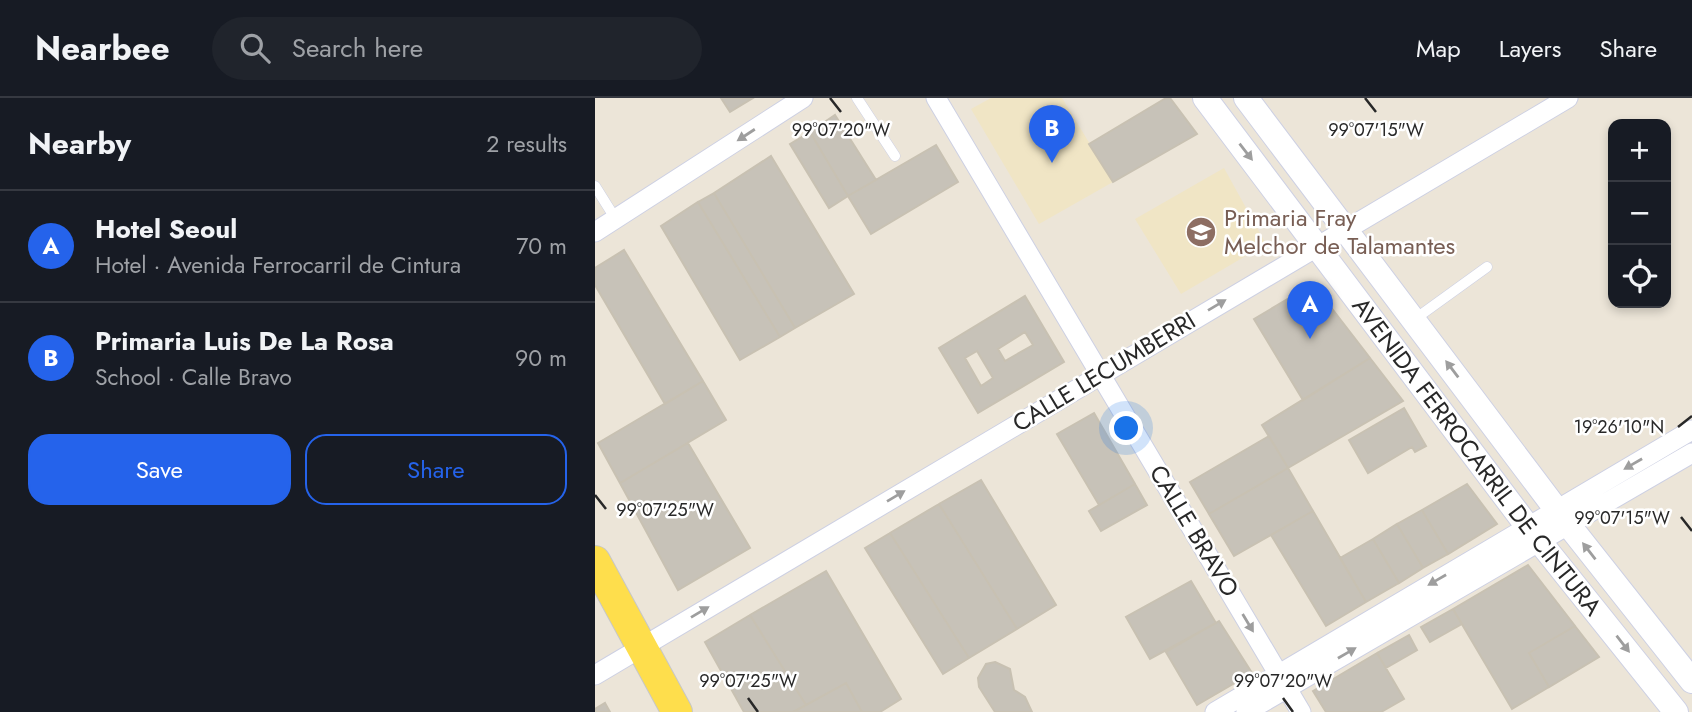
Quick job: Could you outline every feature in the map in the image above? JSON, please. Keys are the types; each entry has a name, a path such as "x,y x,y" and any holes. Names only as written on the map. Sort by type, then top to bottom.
{"main road":[{"path":"595,561 677,712"}],"street":[{"path":"595,232 803,98"},
{"name":"CALLE BRAVO","path":"936,98 1301,712"},
{"name":"AVENIDA FERROCARRIL DE CINTURA","path":"1205,98 1318,244 1534,534 1676,712"},
{"name":"AVENIDA FERROCARRIL DE CINTURA","path":"1245,98 1415,319 1562,517 1692,681"},
{"name":"CALLE LECUMBERRI","path":"595,675 1568,98"},
{"path":"1215,712 1283,680 1534,534 1692,430"},
{"path":"1562,517 1692,453"},
{"path":"1246,712 1283,680"}],"lane":[{"path":"857,98 895,156"},
{"path":"595,186 615,218"},
{"path":"1415,319 1487,267"}],"shaded area":[{"path":"991,98 1062,98 1113,182 1039,224 971,109"},
{"name":"Primaria Fray Melchor de Talamantes","path":"1224,168 1266,244 1181,294 1135,219"}],"building":[{"path":"721,98 753,98 730,112"},
{"path":"1170,98 1197,134 1113,182 1089,144"},
{"path":"835,115 876,180 848,196 810,132"},
{"path":"810,132 848,196 829,208 790,144"},
{"path":"936,145 958,182 871,234 848,196"},
{"path":"771,156 854,294 795,328 714,193"},
{"path":"714,193 795,328 780,337 698,202"},
{"path":"698,202 780,337 740,360 661,226"},
{"path":"624,250 703,381 665,404 595,285 595,268"},
{"path":"1025,296 1064,362 978,413 939,348","holes":["1025,332 1033,345 1005,361 998,349","977,351 993,378 981,386 965,358"]},
{"path":"1291,297 1326,301 1370,358 1303,400 1254,319"},
{"path":"1370,358 1403,401 1288,468 1262,425"},
{"path":"703,381 726,420 620,483 598,443"},
{"path":"1404,408 1426,446 1415,452 1412,447 1368,473 1349,440"},
{"path":"1094,413 1135,484 1099,505 1057,434"},
{"path":"1269,436 1288,468 1209,514 1190,482"},
{"path":"688,443 750,548 678,590 620,483"},
{"path":"1288,468 1313,511 1234,556 1209,514"},
{"path":"981,480 1056,605 1017,629 939,504"},
{"path":"1135,484 1147,505 1101,531 1089,511"},
{"path":"1467,484 1497,524 1448,554 1422,510"},
{"path":"939,504 1017,629 969,658 890,533"},
{"path":"1422,510 1448,554 1423,568 1397,524"},
{"path":"1313,511 1366,602 1326,626 1271,535"},
{"path":"1397,524 1423,568 1399,583 1373,539"},
{"path":"890,533 969,658 943,674 865,548"},
{"path":"1373,539 1399,583 1366,602 1340,558"},
{"path":"1528,565 1575,626 1529,653 1549,687 1512,709 1453,609"},
{"path":"826,571 901,699 880,712 862,712 846,683 806,705 750,615"},
{"path":"1191,581 1216,623 1150,659 1126,617"},
{"path":"1453,609 1462,624 1430,642 1421,627"},
{"path":"750,615 806,705 793,712 744,712 705,642"},
{"path":"1219,621 1252,673 1197,705 1166,652"},
{"path":"1575,626 1599,657 1549,687 1529,653"},
{"path":"1409,635 1417,650 1386,668 1377,653"},
{"path":"1377,653 1404,699 1381,712 1326,712 1313,691"},
{"path":"995,662 1010,669 1014,690 1025,697 1032,712 995,712 979,687 978,678 986,664"},
{"path":"846,683 862,712 793,712 806,705"},
{"path":"605,703 610,712 595,712 595,709"}],"place":[{"name":"Primaria Luis De La Rosa","path":"1052,163"},
{"name":"Primaria Fray Melchor de Talamantes","path":"1201,232"},
{"name":"Hotel Seoul","path":"1310,339"}]}
